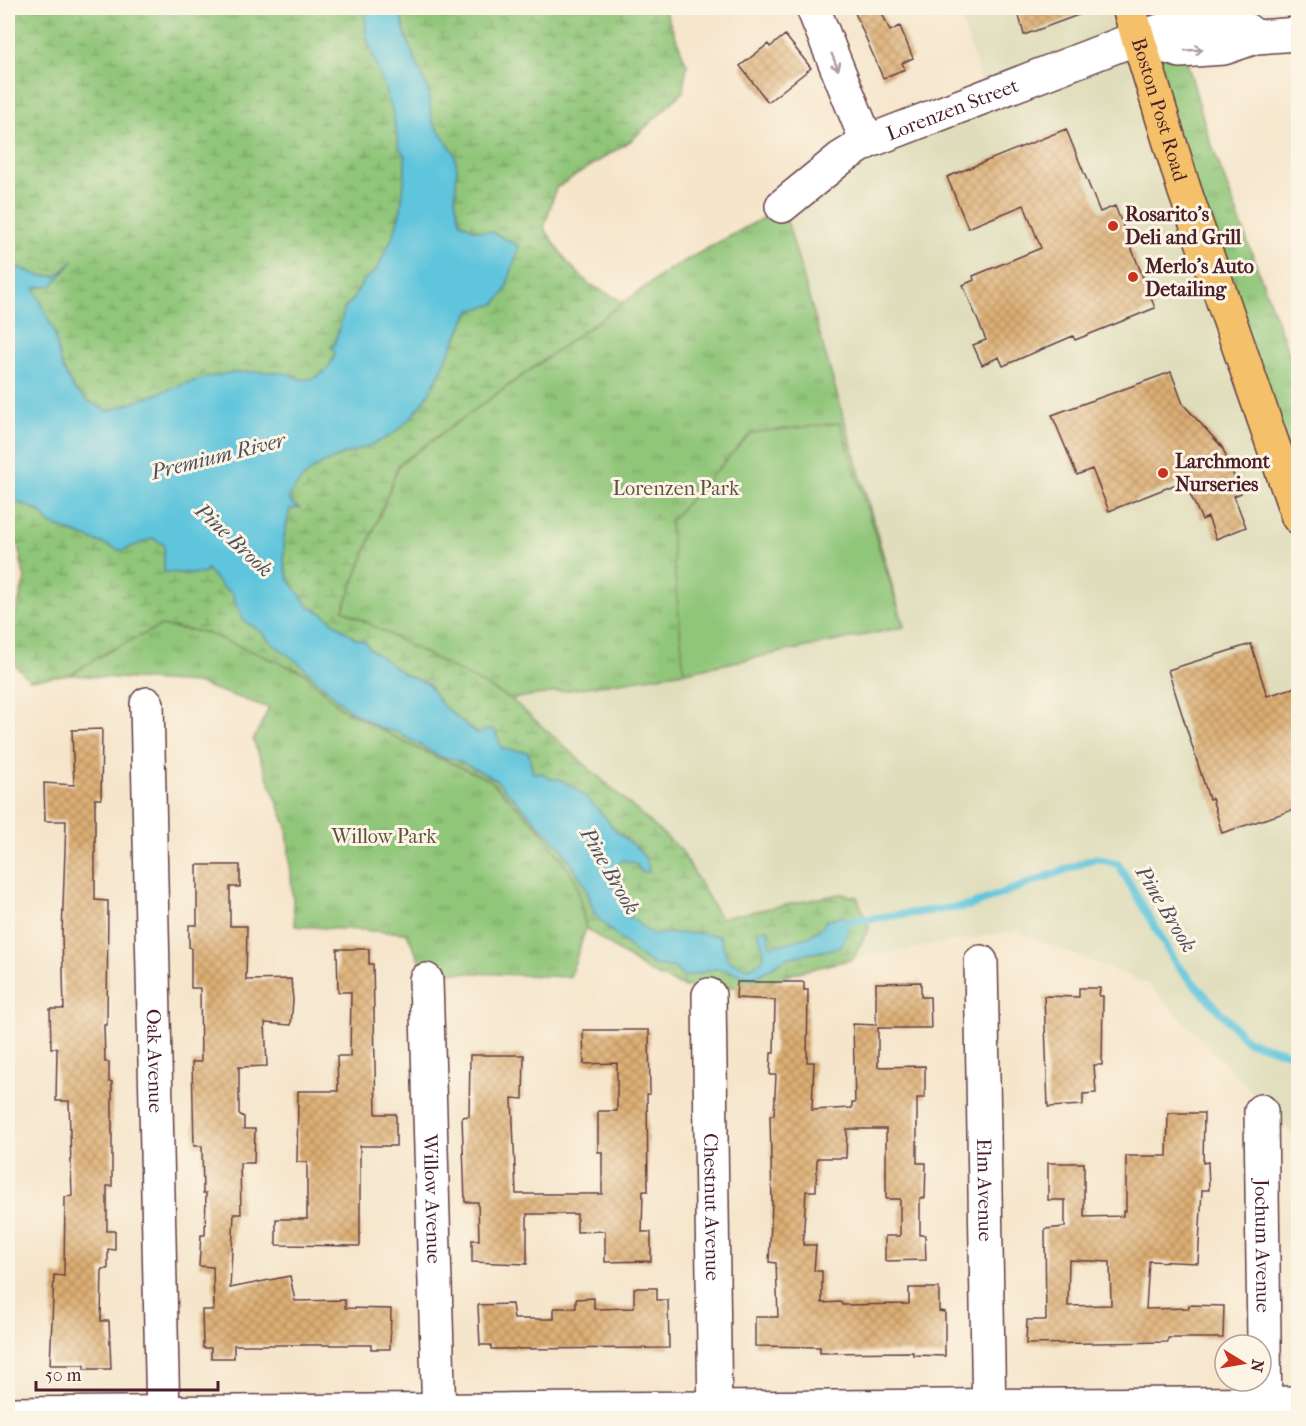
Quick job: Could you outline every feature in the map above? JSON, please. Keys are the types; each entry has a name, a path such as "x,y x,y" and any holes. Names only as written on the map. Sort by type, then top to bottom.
{"main road":[{"name":"Boston Post Road","path":"1133,23 1184,189 1299,517"}],"street":[{"path":"813,8 867,142"},
{"path":"1133,23 1180,51 1224,48 1256,37 1299,34"},
{"name":"Lorenzen Street","path":"782,206 841,158 867,142 1133,23"},
{"name":"Oak Avenue","path":"147,704 163,1415"},
{"name":"Elm Avenue","path":"981,962 989,1412"},
{"name":"Willow Avenue","path":"426,980 439,1414"},
{"name":"Chestnut Avenue","path":"710,995 715,1414"},
{"name":"Jochum Avenue","path":"1261,1111 1265,1411"},
{"path":"8,1414 1265,1411 1299,1403"}],"shaded area":[{"path":"958,8 1122,8 1298,544 1298,1140 1148,984 1015,931 853,959 869,928 857,897 841,894 720,918 681,850 511,699 684,672 904,627 783,207 843,160 987,101"}],"green space":[{"path":"8,8 664,8 687,65 683,92 632,140 556,188 544,228 568,263 589,284 624,302 399,464 343,610 511,699 681,850 720,918 841,894 857,897 869,928 853,959 798,972 756,987 684,987 647,971 586,928 576,880 541,830 490,780 410,745 342,709 305,673 204,632 160,626 107,652 70,675 30,680 9,659 13,623 25,579 17,542 8,530"},
{"path":"1122,8 1172,8 1207,132 1298,378 1298,442 1268,452"},
{"name":"Lorenzen Park","path":"783,207 904,627 684,672 511,699 343,610 399,465 670,269"},
{"path":"840,423 904,627 684,672 670,521 751,433"},
{"name":"Willow Park","path":"160,626 204,632 305,673 342,709 410,745 490,780 541,830 576,880 586,928 570,977 424,971 407,933 295,926 287,827 253,740 269,708 196,683 70,675 107,652"}],"water":[{"name":"Premium River","path":"365,8 399,8 407,40 428,90 432,121 454,152 457,167 455,199 460,221 474,230 492,232 519,246 505,292 495,304 470,311 432,388 412,416 386,438 327,461 313,469 300,481 289,497 291,503 299,508 290,509 284,537 284,563 289,580 309,607 319,611 356,639 365,641 369,648 404,674 428,684 442,705 477,734 490,729 495,731 502,749 528,752 533,773 542,773 550,779 559,779 575,788 601,812 617,832 640,851 648,864 649,872 642,872 635,863 622,860 613,871 610,885 618,889 627,915 652,934 696,933 720,936 728,960 747,968 760,962 763,958 764,950 758,933 762,929 769,930 769,943 772,946 810,936 827,920 842,916 850,921 845,939 838,948 787,958 753,979 727,970 714,969 684,977 673,967 654,965 641,957 595,915 585,885 561,847 495,779 457,760 441,757 397,732 380,728 348,709 299,663 269,641 262,632 244,621 231,592 223,588 207,569 204,574 164,572 164,545 153,538 122,551 51,524 38,510 8,499 8,264 41,276 57,276 73,261 52,286 34,288 54,331 61,365 74,389 88,401 107,411 208,377 248,372 274,372 308,379 319,376 331,364 335,353 331,346 334,346 345,307 351,302 363,281 377,269 394,234 401,209 405,172 405,156 399,147 392,110 366,36"}],"building":[{"path":"867,8 880,8 890,31 900,26 913,58 902,63 905,69 883,78 855,13"},
{"path":"1017,8 1092,8 1092,10 1024,35"},
{"path":"785,35 811,68 768,102 740,66 768,44 770,47"},
{"path":"1066,129 1100,212 1115,206 1155,308 1075,340 1073,336 1003,366 999,357 982,365 973,345 986,340 963,285 974,280 973,276 1041,248 1024,205 968,228 947,177"},
{"path":"1171,372 1183,404 1222,447 1241,493 1234,496 1246,527 1216,539 1208,517 1202,520 1184,481 1109,511 1092,469 1077,475 1052,415"},
{"path":"1251,644 1267,696 1299,686 1299,808 1222,833 1168,670"},
{"path":"102,729 101,799 95,799 95,900 108,901 107,1025 104,1025 105,1062 109,1062 109,1082 112,1082 112,1186 107,1186 107,1231 115,1231 115,1250 108,1249 108,1269 102,1269 101,1321 109,1321 111,1369 84,1369 84,1365 50,1365 54,1275 64,1276 65,1197 72,1196 69,1101 56,1101 57,1048 51,1048 50,1009 64,1009 62,935 66,821 45,821 44,783 74,785 72,730"},
{"path":"197,865 240,865 240,887 230,887 230,926 247,926 246,980 291,979 293,1000 291,1025 265,1023 267,1066 239,1067 239,1114 244,1117 244,1129 255,1129 254,1163 240,1163 241,1214 234,1214 230,1288 290,1276 295,1301 345,1300 345,1308 391,1309 390,1349 371,1349 371,1345 234,1345 234,1358 211,1358 211,1348 203,1348 202,1310 214,1310 213,1267 199,1266 201,1235 205,1235 206,1193 203,1193 202,1146 194,1146 192,1062 201,1062 200,988 191,988 189,925 197,925"},
{"path":"337,949 369,949 369,964 373,964 376,1114 396,1114 396,1146 360,1146 360,1246 276,1245 276,1219 307,1219 307,1162 297,1162 298,1091 338,1091 337,1056 350,1056 351,992 338,992"},
{"path":"737,982 804,982 804,990 808,990 807,1062 814,1062 812,1110 852,1108 852,1103 855,1103 853,1024 876,1025 876,983 921,982 921,997 930,997 931,1028 878,1028 878,1067 925,1066 925,1098 917,1098 917,1163 926,1163 925,1198 920,1198 920,1235 925,1235 926,1260 885,1261 885,1236 900,1236 900,1199 886,1199 886,1129 847,1129 846,1158 817,1158 816,1191 806,1191 803,1245 816,1245 814,1271 822,1271 822,1303 909,1304 909,1288 939,1288 939,1311 945,1312 945,1356 913,1355 913,1352 820,1353 820,1347 755,1346 755,1317 778,1317 776,1263 769,1262 772,1204 770,1115 774,1115 776,1075 770,1075 771,1053 774,1053 775,1000 736,998"},
{"path":"1079,988 1100,988 1099,996 1103,996 1102,1065 1094,1065 1096,1093 1083,1094 1083,1105 1048,1107 1044,996 1079,997"},
{"path":"583,1030 649,1030 648,1191 643,1191 642,1232 651,1232 651,1261 605,1262 605,1231 577,1232 577,1214 527,1214 527,1264 472,1262 472,1240 479,1240 478,1202 465,1202 462,1117 469,1116 470,1055 524,1055 523,1099 512,1098 516,1194 602,1194 602,1152 598,1152 598,1111 617,1111 617,1063 584,1064"},
{"path":"1168,1113 1204,1113 1203,1163 1208,1162 1209,1190 1202,1190 1198,1263 1149,1261 1146,1309 1189,1308 1189,1305 1224,1306 1223,1333 1213,1333 1213,1338 1168,1338 1168,1342 1026,1344 1027,1320 1046,1320 1045,1229 1065,1227 1065,1200 1048,1200 1048,1163 1084,1163 1084,1217 1123,1216 1123,1211 1126,1211 1126,1156 1167,1156","holes":["1069,1260 1110,1262 1111,1305 1068,1306"]},
{"path":"634,1288 657,1288 657,1300 668,1300 669,1348 491,1349 491,1345 480,1345 478,1305 512,1304 514,1319 554,1319 554,1308 576,1308 576,1299 594,1298 594,1309 634,1308"}],"waterway":[{"name":"Pine Brook","path":"843,928 850,921 969,906 1096,858 1118,864 1177,965 1247,1041 1291,1054 1298,1070"}],"place":[{"name":"Rosarito's Deli and Grill","path":"1113,226"},
{"name":"Merlo's Auto Detailing","path":"1133,277"},
{"name":"Larchmont Nurseries","path":"1163,473"}]}
